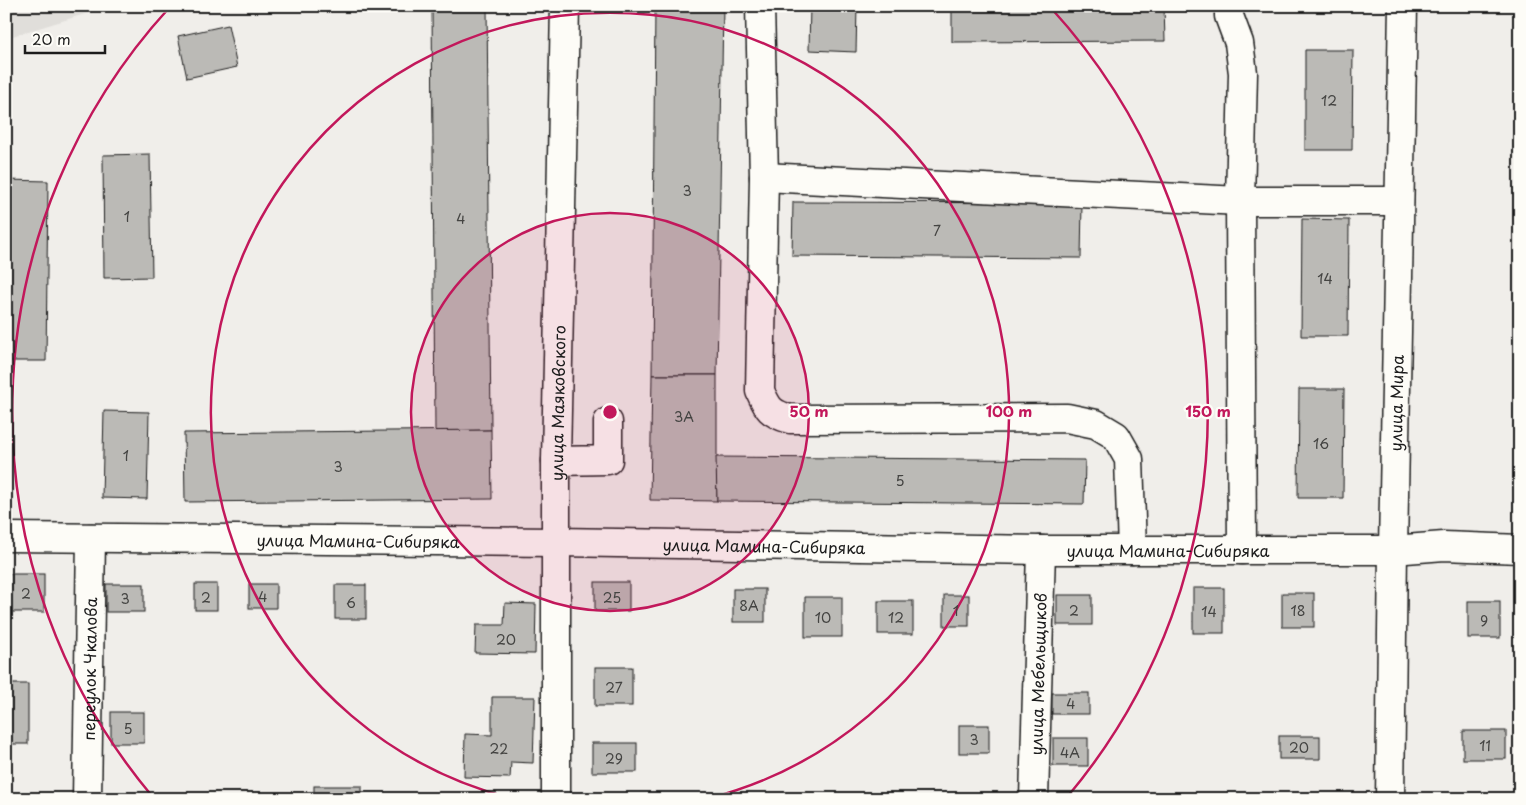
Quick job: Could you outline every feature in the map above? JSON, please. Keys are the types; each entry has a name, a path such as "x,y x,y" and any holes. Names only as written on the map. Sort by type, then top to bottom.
{"street":[{"name":"улица Маяковского","path":"556,799 556,461 565,6"},
{"path":"760,6 764,176 760,391 767,406 774,414 790,419 1067,418 1096,424 1116,436 1129,459 1132,550"},
{"path":"1229,6 1229,16 1239,43 1243,73 1240,200 1242,550"},
{"name":"улица Мира","path":"1390,799 1403,6"},
{"path":"764,176 1240,200 1399,201"},
{"path":"556,461 608,460 608,422"},
{"name":"улица Мамина-Сибиряка","path":"6,538 557,542 1041,550 1393,550 1444,546 1520,549"},
{"name":"переулок Чкалова","path":"88,799 91,538"},
{"name":"улица Мебельщиков","path":"1034,799 1041,550"}],"shaded area":[{"path":"6,6 111,6 6,38"}],"building":[{"path":"432,6 487,6 491,430 435,431"},
{"path":"655,6 723,6 717,375 652,375"},
{"path":"810,6 857,6 856,52 809,50"},
{"path":"952,6 1164,6 1165,41 952,42"},
{"path":"228,25 237,67 187,78 178,36"},
{"path":"1305,50 1353,50 1352,150 1305,150"},
{"path":"150,154 152,277 104,278 103,155"},
{"path":"6,180 48,181 46,361 6,361"},
{"path":"793,202 1082,203 1081,258 792,256"},
{"path":"1302,219 1349,220 1348,336 1301,336"},
{"path":"652,375 717,375 717,501 650,500"},
{"path":"1299,389 1344,389 1343,498 1298,498"},
{"path":"104,411 149,412 147,499 102,498"},
{"path":"491,430 492,499 185,502 184,433"},
{"path":"716,457 1085,460 1084,504 717,501"},
{"path":"7,574 44,574 44,612 7,612"},
{"path":"595,582 629,582 629,611 595,611"},
{"path":"106,584 144,584 144,612 106,612"},
{"path":"195,584 217,584 217,610 195,610"},
{"path":"249,584 276,584 276,608 249,608"},
{"path":"335,585 366,585 366,619 335,619"},
{"path":"1193,588 1224,588 1224,633 1193,633"},
{"path":"733,589 765,589 765,622 733,622"},
{"path":"1282,593 1314,593 1314,627 1282,627"},
{"path":"944,595 969,595 969,626 944,626"},
{"path":"1057,595 1092,595 1092,625 1057,625"},
{"path":"805,597 842,597 842,637 805,637"},
{"path":"878,601 913,601 913,634 878,634"},
{"path":"1468,601 1500,601 1500,638 1468,638"},
{"path":"505,603 536,604 535,654 475,653 476,625 504,625"},
{"path":"595,667 632,667 632,706 595,706"},
{"path":"6,684 28,684 28,744 6,744"},
{"path":"1052,693 1089,693 1089,714 1052,714"},
{"path":"492,697 535,697 533,763 511,762 510,778 464,777 465,734 492,735"},
{"path":"111,712 144,712 144,743 111,743"},
{"path":"959,725 989,725 989,753 959,753"},
{"path":"1463,731 1506,731 1506,759 1463,759"},
{"path":"1279,736 1320,736 1320,759 1279,759"},
{"path":"1053,738 1088,738 1088,766 1053,766"},
{"path":"592,743 637,743 637,772 592,772"},
{"path":"314,786 362,786 362,799 314,799"}]}
